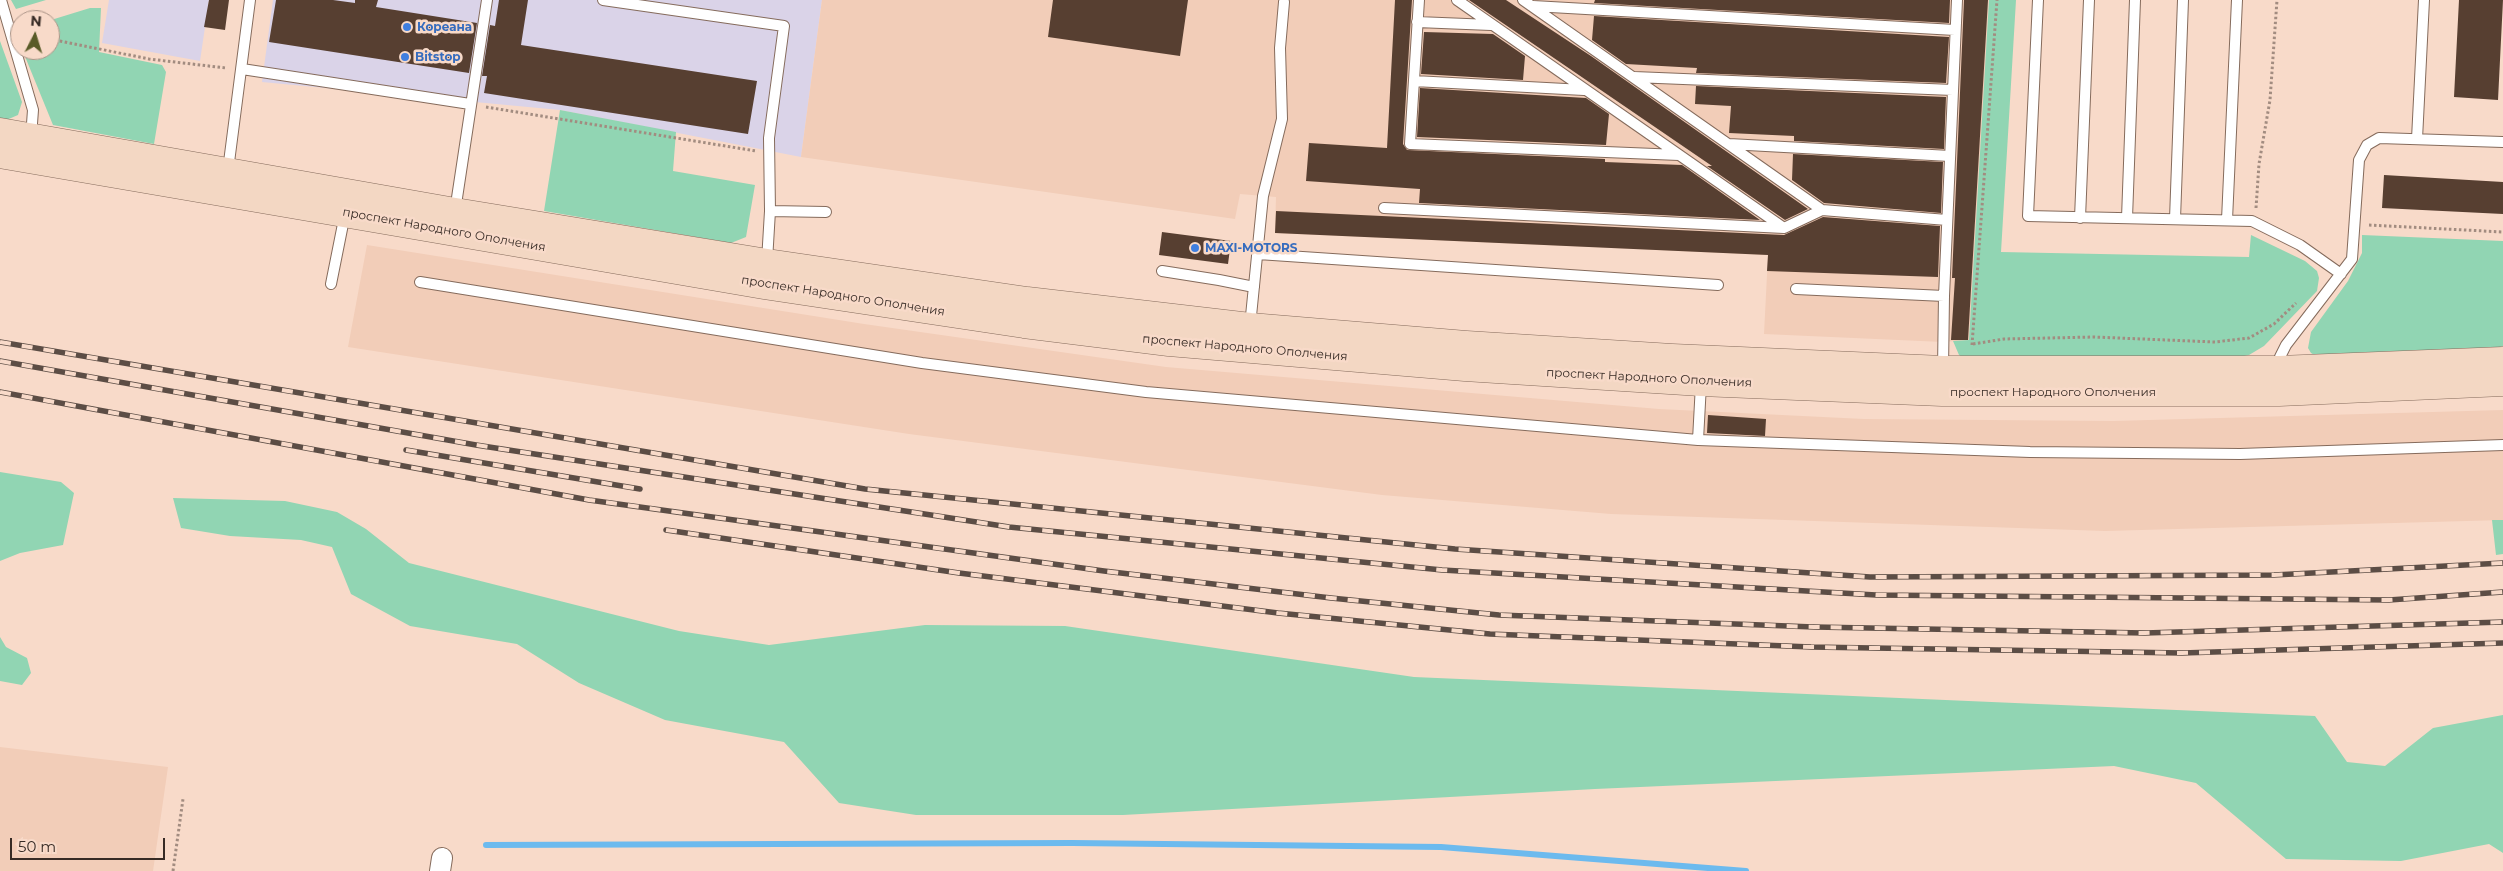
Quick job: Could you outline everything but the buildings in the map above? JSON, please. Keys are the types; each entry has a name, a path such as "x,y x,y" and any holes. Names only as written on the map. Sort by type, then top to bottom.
{"main road":[{"name":"проспект Народного Ополчения","path":"0,132 455,212 1024,324 1169,342 1465,367 1701,382 1942,392 2279,392 2503,382"},
{"name":"проспект Народного Ополчения","path":"0,154 345,213 766,274 1027,301 1250,327 1466,345 1672,358 1943,370 2279,370 2503,361"}],"lane":[{"path":"1,0 33,110 31,138"},
{"path":"227,173 250,0"},
{"path":"455,212 487,0"},
{"path":"603,0 784,26 769,138 770,211 766,274"},
{"path":"1419,0 1410,144 1679,155"},
{"path":"1456,0 1784,228"},
{"path":"1943,370 1944,296 1956,0"},
{"path":"2038,0 2028,216 2255,222 2300,245 2341,274"},
{"path":"2080,218 2089,0"},
{"path":"2127,218 2135,0"},
{"path":"2175,219 2183,0"},
{"path":"2227,220 2236,0"},
{"path":"2417,139 2424,0"},
{"path":"1250,327 1263,196 1282,119 1280,48 1284,2"},
{"path":"1527,3 1955,30"},
{"path":"1527,3 1822,210"},
{"path":"1417,22 1492,25"},
{"path":"242,70 470,104"},
{"path":"1633,77 1953,90"},
{"path":"1414,81 1585,90"},
{"path":"2279,370 2280,357 2286,345 2352,259 2359,160 2367,145 2379,138 2503,142"},
{"path":"1728,144 1950,156"},
{"path":"1384,208 1784,228 1822,210 1948,220"},
{"path":"770,211 826,212"},
{"path":"331,284 345,213"},
{"path":"1258,254 1718,285"},
{"path":"1162,271 1219,280 1254,288"},
{"path":"420,282 922,364 1146,392 1698,440 2030,452 2231,454 2503,445"},
{"path":"1796,289 1944,296"},
{"path":"1698,440 1701,382"}],"path":[{"path":"1996,0 1972,345 2004,338 2094,337 2215,342 2249,338 2274,324 2300,300"},
{"path":"2255,222 2259,164 2270,100 2278,0"},
{"path":"60,41 202,67 242,70"},
{"path":"470,104 769,153"},
{"path":"2354,225 2503,232"},
{"path":"173,871 183,798"}],"shaded area":[{"path":"109,0 209,0 200,61 102,43"},
{"path":"273,0 822,0 801,157 560,110 262,82"},
{"path":"822,0 1989,0 1969,340 1943,342 1764,334 1768,255 1275,233 1276,197 1240,194 1235,219 801,157"},
{"path":"367,245 864,324 1166,367 1659,409 1864,419 2114,421 2503,410 2503,520 2105,531 1611,514 1382,495 909,434 348,347"},
{"path":"0,747 168,767 153,871 0,871"}],"green space":[{"path":"11,0 46,0 16,9"},
{"path":"1989,0 2016,0 2001,252 2249,257 2251,235 2305,261 2317,271 2319,278 2317,291 2264,346 2249,355 2235,358 1966,360 1959,355 1953,341 1969,340"},
{"path":"90,8 101,8 99,52 162,65 166,72 154,144 53,125 26,60 60,60 60,17"},
{"path":"0,41 22,102 18,115 4,121 0,120"},
{"path":"560,110 676,132 673,171 755,185 746,237 731,243 544,211"},
{"path":"2362,235 2503,241 2503,346 2493,350 2318,357 2311,353 2308,348 2311,332 2348,281 2362,253"},
{"path":"0,472 61,482 74,493 63,545 20,553 0,561"},
{"path":"173,498 285,501 337,512 366,529 409,563 679,631 769,645 925,625 1065,626 1414,677 2315,716 2347,762 2385,766 2433,728 2503,715 2503,853 2489,844 2401,861 2286,859 2196,783 2114,766 1595,789 1123,815 916,815 839,803 784,742 665,720 579,683 517,644 410,626 351,594 332,547 301,540 230,536 181,528"},
{"path":"2492,520 2503,520 2503,554 2496,555"},
{"path":"0,637 6,647 27,658 31,673 22,685 0,681"}],"waterway":[{"path":"486,845 1072,843 1441,847 1746,871"}],"railway":[{"path":"0,342 865,489 1455,549 1870,577 2274,575 2503,563"},
{"path":"0,361 476,445 1009,527 1442,570 1876,595 2389,600 2503,592"},
{"path":"0,392 589,500 1104,571 1331,598 1499,615 1814,627 2145,633 2503,622"},
{"path":"406,450 640,489"},
{"path":"666,530 959,573 1278,613 1490,634 1811,647 2182,653 2503,643"}],"place":[{"name":"Кореана","path":"407,27"},
{"name":"Bitstop","path":"405,57"},
{"name":"MAXI-MOTORS","path":"1195,248"}]}
